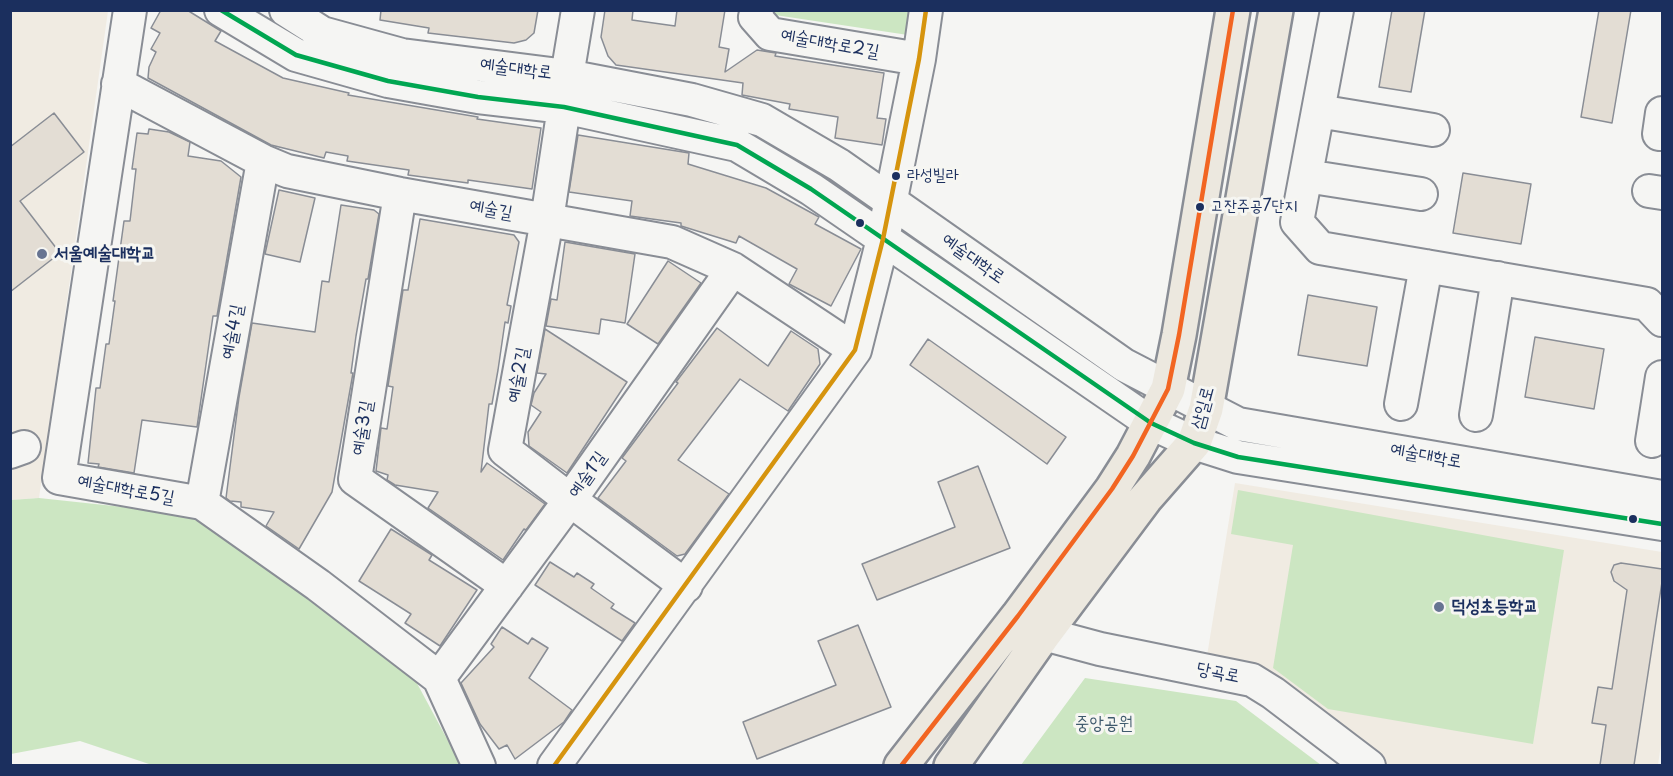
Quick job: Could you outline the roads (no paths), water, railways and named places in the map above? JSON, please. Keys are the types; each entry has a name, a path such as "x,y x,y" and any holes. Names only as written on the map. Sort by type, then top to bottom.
{"main road":[{"path":"901,765 1018,616 1105,498 1133,456 1168,389 1233,10"},
{"name":"삼일로","path":"951,765 1044,633 1145,499 1194,443 1206,409 1276,10"}],"street":[{"name":"예술대학로5길","path":"130,10 59,478 202,503 318,585 439,678 479,765"},
{"name":"예술대학로","path":"221,10 296,55 388,81 478,97 564,107 737,145 811,189 1151,423 1194,443 1238,457 1662,524"},
{"name":"예술대학로","path":"286,10 322,33 402,55 567,76 692,100 762,120 839,165 1125,365 1238,424 1662,497"},
{"path":"567,76 578,10"},
{"name":"예술대학로2길","path":"757,10 755,17 770,34 919,59"},
{"path":"554,765 855,350 883,239 919,59 926,10"},
{"path":"1337,10 1297,222 1320,248 1647,304 1662,320"},
{"name":"예술길","path":"118,84 263,161 287,171 400,194 672,242 733,269 855,350"},
{"path":"547,220 564,107"},
{"path":"1318,111 1433,130"},
{"path":"1662,113 1659,134 1662,135"},
{"name":"예술4길","path":"202,503 263,161"},
{"path":"1306,176 1421,194"},
{"name":"예술3길","path":"400,194 355,479 507,586"},
{"name":"예술2길","path":"547,220 505,450 570,500"},
{"path":"1401,404 1426,266"},
{"name":"예술1길","path":"439,678 570,500 733,269"},
{"path":"1476,415 1498,278"},
{"path":"1652,441 1662,377"},
{"path":"570,500 686,585"},
{"name":"당곡로","path":"1044,633 1100,650 1252,680 1273,693 1369,765"}],"place":[{"name":"라성빌라","path":"896,176"},
{"name":"고잔주공7단지","path":"1200,207"},
{"name":"서울예술대학교","path":"42,254"},
{"name":"덕성초등학교","path":"1439,607"}],"park label":[{"name":"중앙공원","path":"1104,724"}]}
